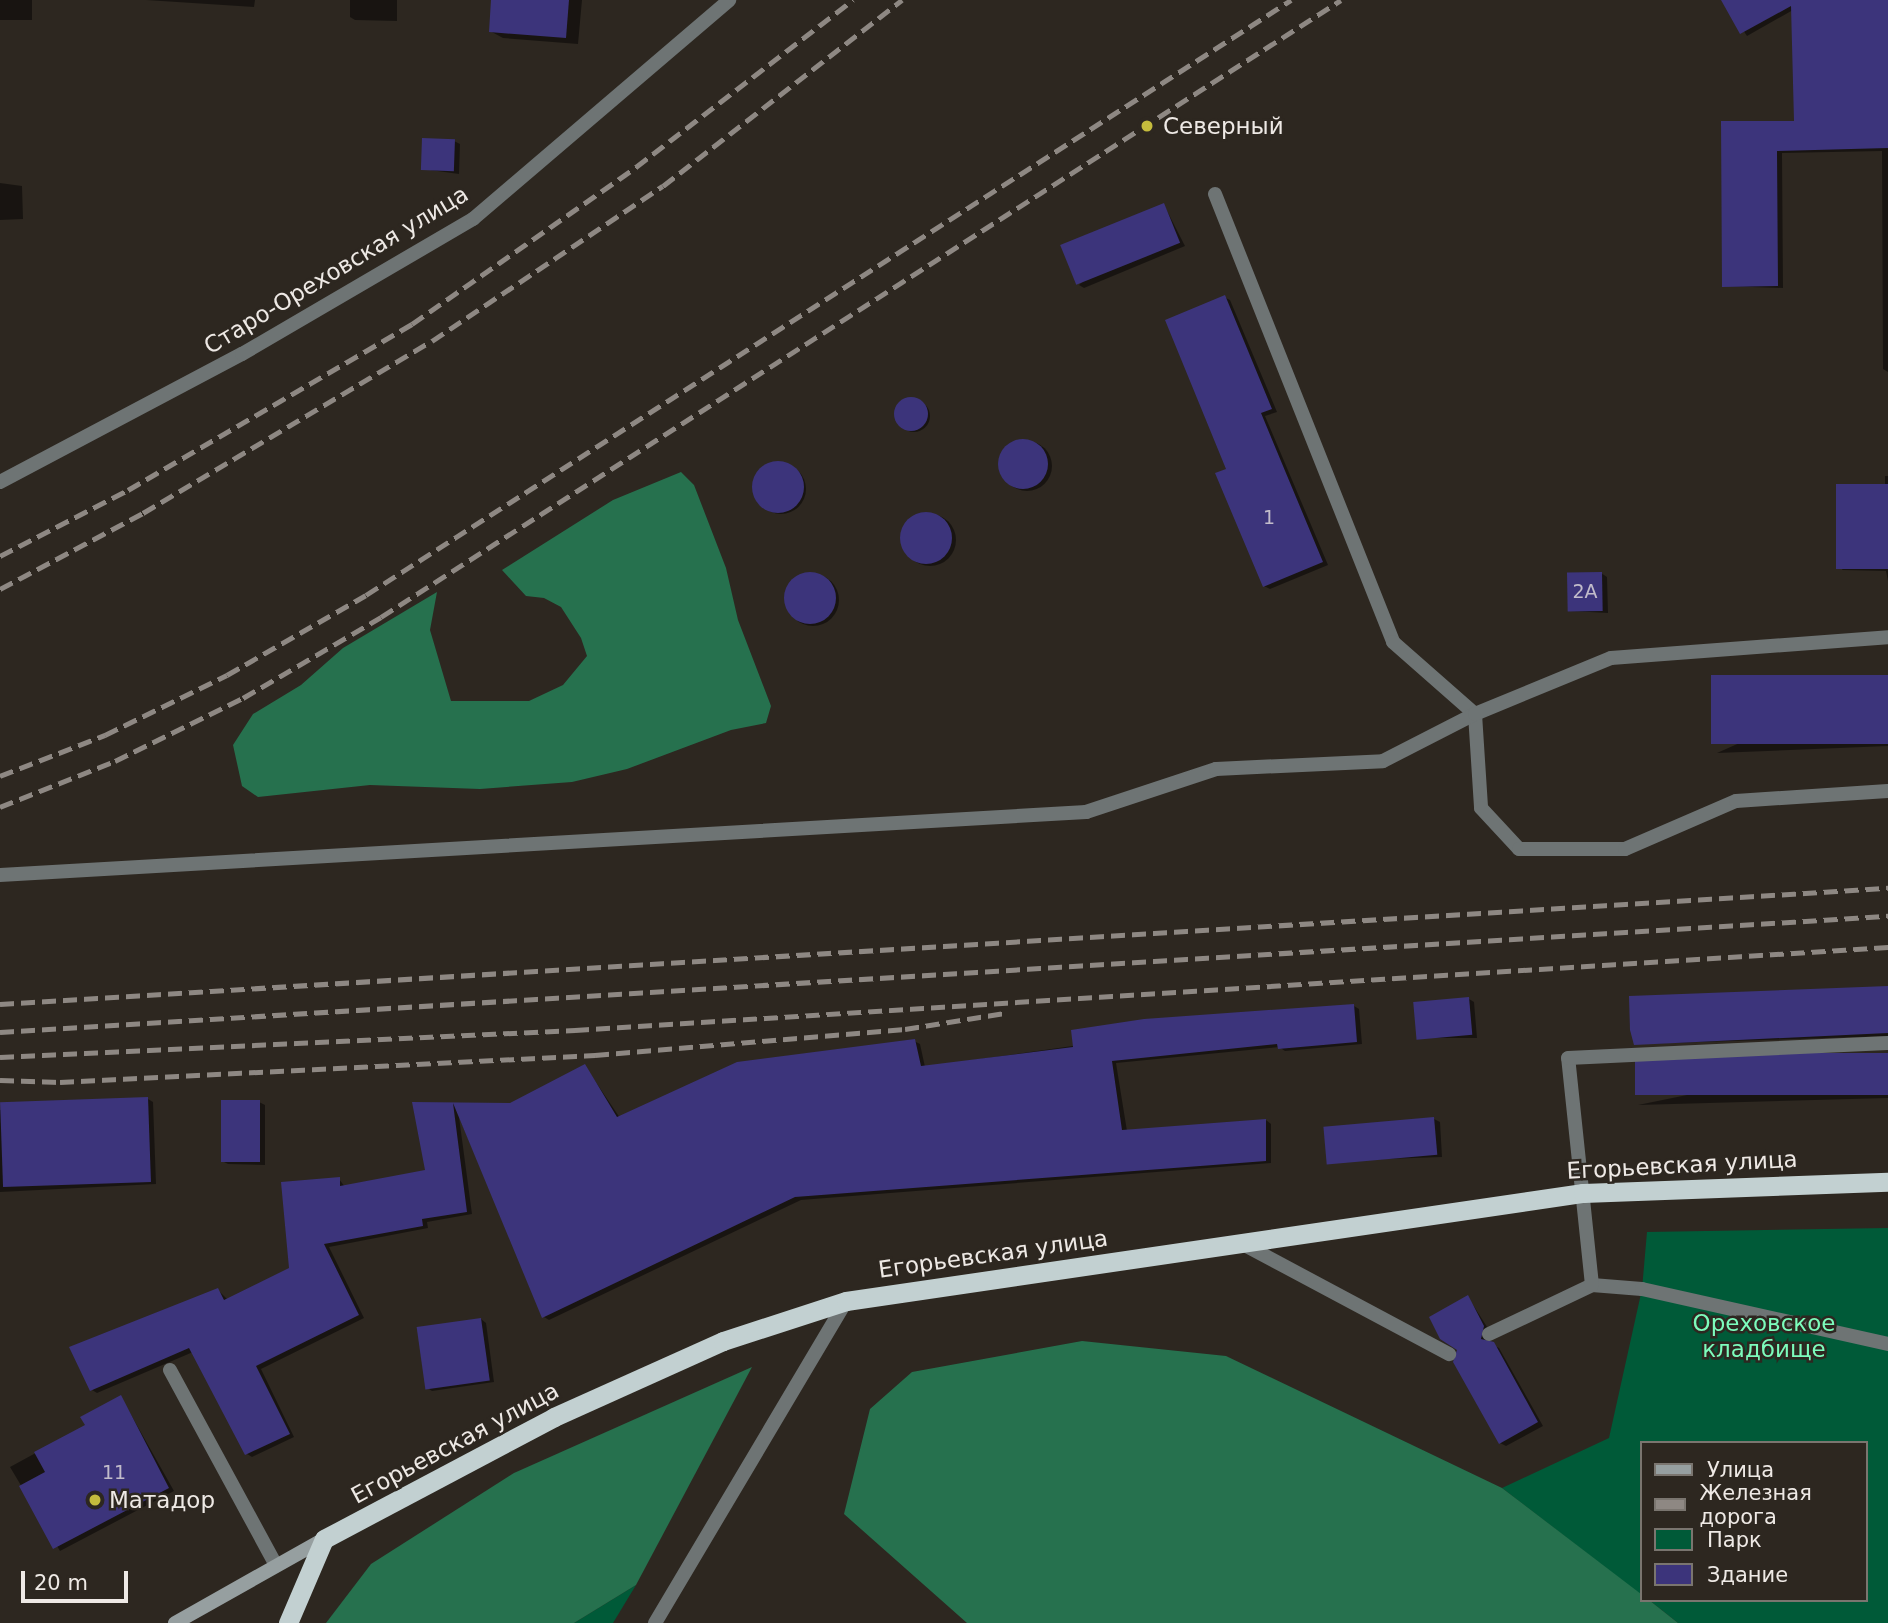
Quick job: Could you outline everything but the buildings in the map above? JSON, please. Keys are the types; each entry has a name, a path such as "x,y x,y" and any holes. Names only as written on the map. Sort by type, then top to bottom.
{"highway":[{"name":"Егорьевская улица","path":"324,1539 554,1417 723,1341 846,1301 1583,1193 1888,1182"},
{"path":"288,1623 324,1539"}],"main road":[{"name":"Егорьевская улица","path":"175,1623 324,1539"}],"street":[{"name":"Старо-Ореховская улица","path":"0,482 242,354 473,219 729,0"},
{"path":"1215,194 1394,642 1475,713 1481,808 1519,849 1625,849 1736,802 1888,791"},
{"path":"0,874 1086,812 1216,769 1383,761 1475,713 1611,658 1888,637"},
{"path":"1592,1285 1568,1058 1888,1043"},
{"path":"1241,1243 1449,1354"},
{"path":"1489,1334 1592,1285 1642,1289 1888,1343"},
{"path":"655,1623 846,1301"},
{"path":"170,1370 276,1565"}],"green space":[{"path":"681,472 694,485 726,568 738,620 771,706 766,723 731,730 627,769 572,782 480,789 370,785 258,797 242,786 233,745 253,714 301,685 343,648 437,592 430,630 451,701 529,701 563,685 587,656 581,638 561,607 544,598 526,596 502,570 613,500"},
{"name":"Ореховское кладбище","path":"1888,1228 1888,1623 1678,1623 1652,1602 1867,1602 1867,1441 1640,1441 1640,1594 1502,1488 1609,1438 1642,1289 1647,1232"},
{"path":"1082,1341 1226,1356 1502,1488 1640,1593 1640,1602 1652,1602 1678,1623 967,1623 844,1514 870,1409 912,1372"},
{"path":"752,1367 636,1585 574,1623 326,1623 371,1564 514,1473"},
{"path":"636,1585 613,1623 574,1623"}],"railway":[{"path":"0,556 128,490 412,324 636,167 853,0"},
{"path":"0,589 143,513 432,341 663,186 902,0"},
{"path":"0,776 105,735 227,675 366,595 1291,0"},
{"path":"0,807 115,761 243,698 381,617 1341,0"},
{"path":"0,1004 1888,888"},
{"path":"0,1032 1888,916"},
{"path":"0,1057 575,1030 1888,947"},
{"path":"0,1080 60,1082 595,1055 905,1029 1005,1013"}],"place":[{"name":"Северный","path":"1147,126"},
{"name":"Матадор","path":"95,1500"}]}
